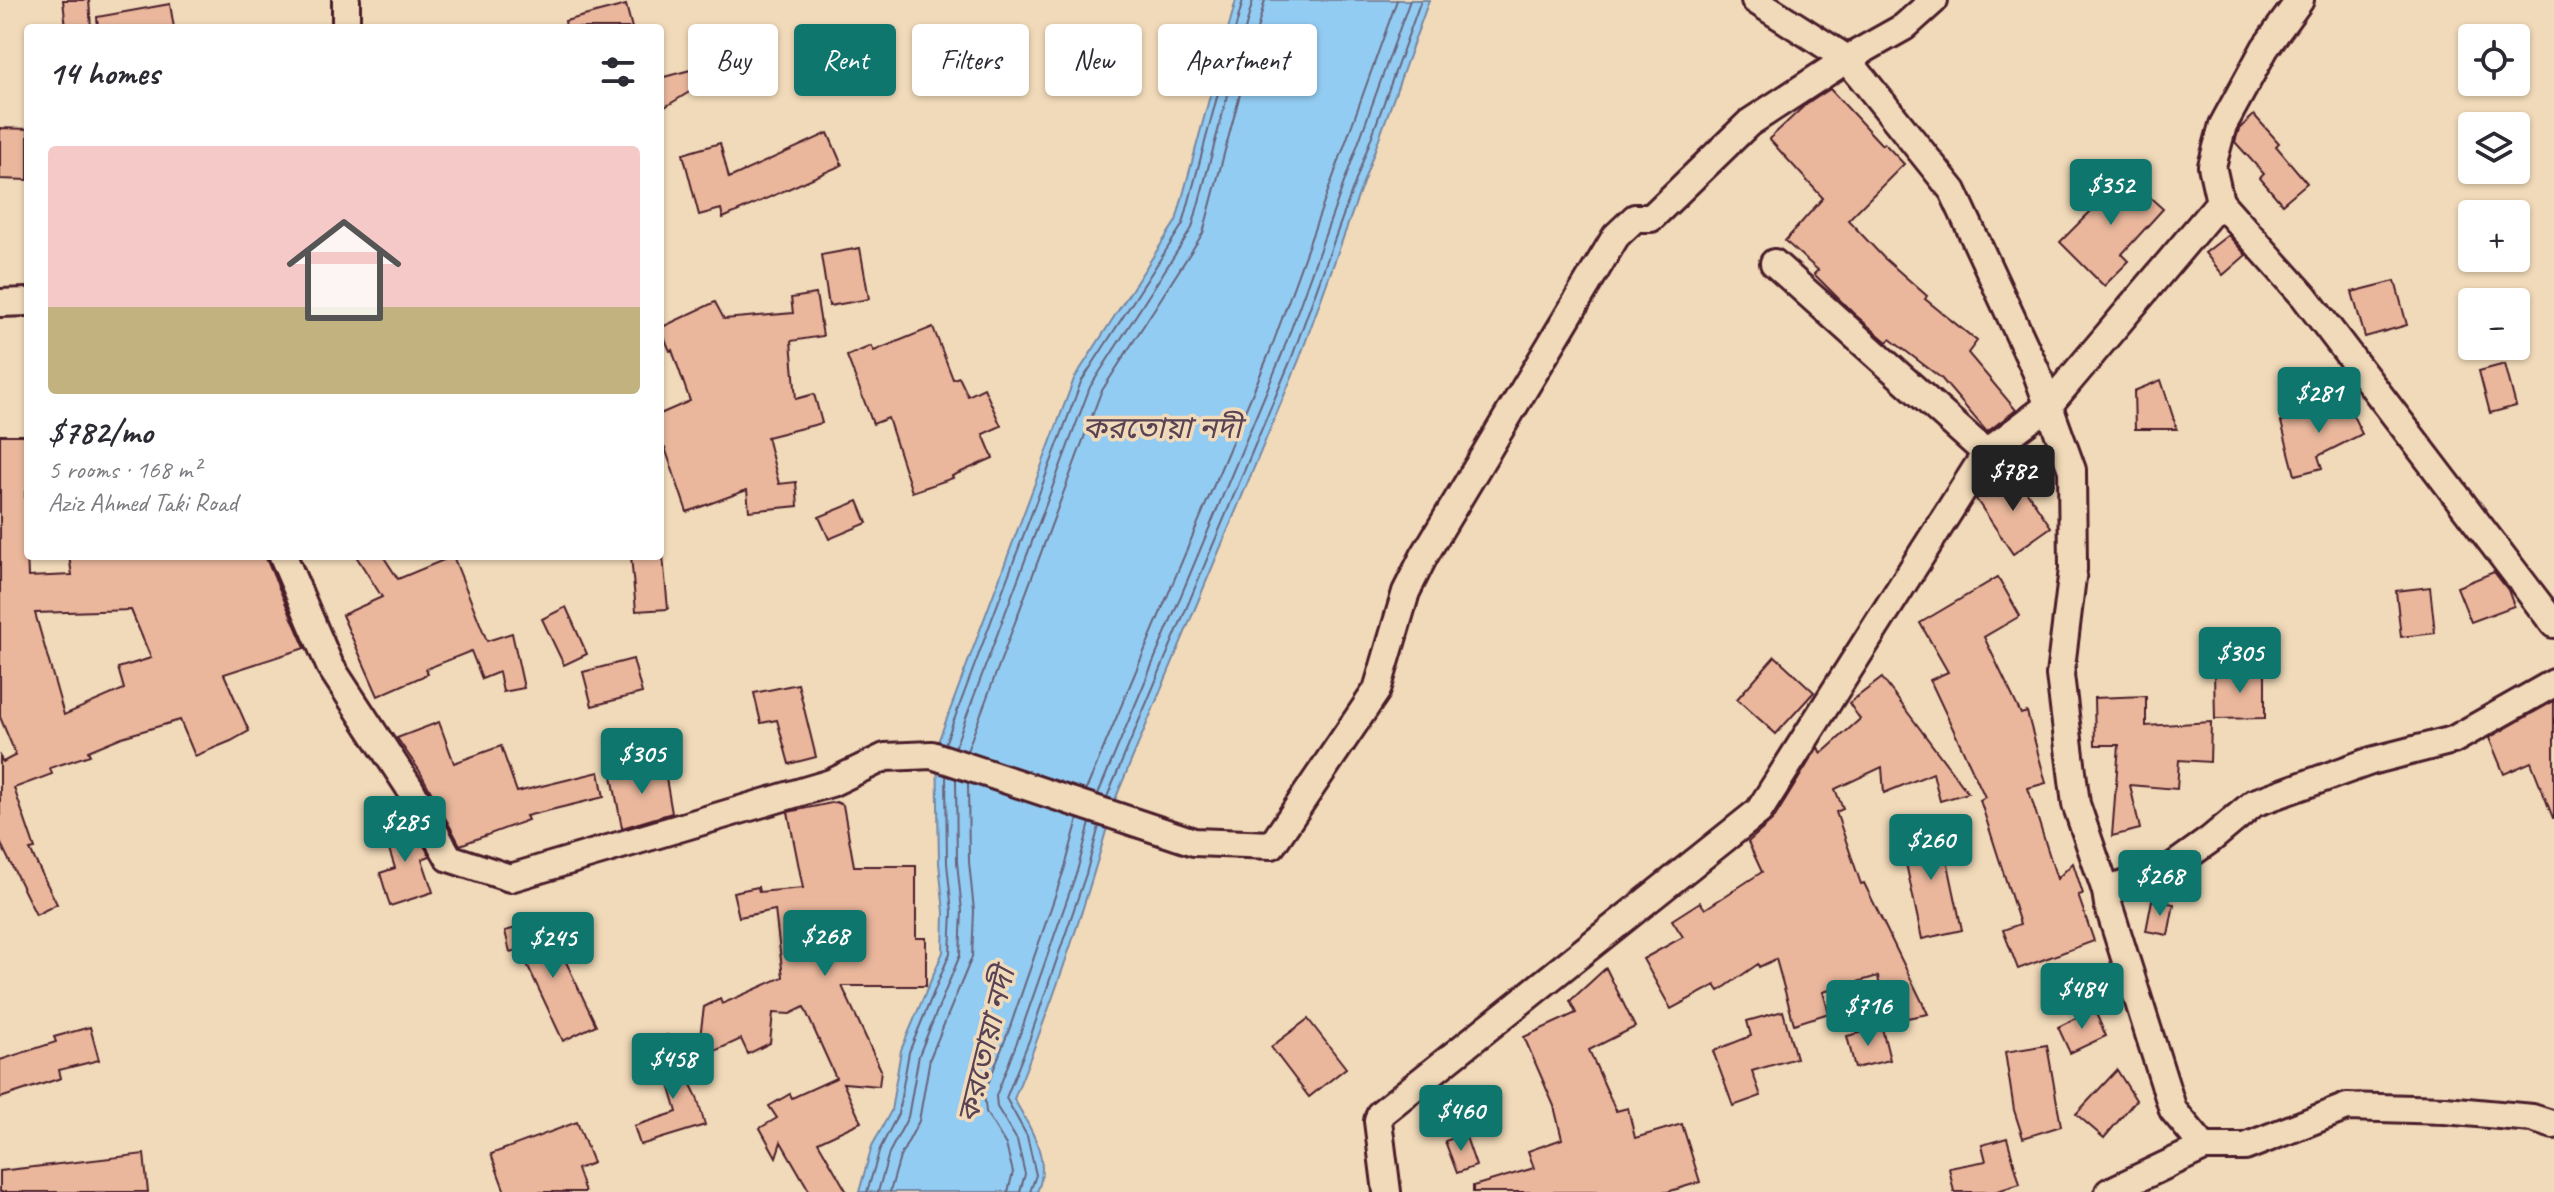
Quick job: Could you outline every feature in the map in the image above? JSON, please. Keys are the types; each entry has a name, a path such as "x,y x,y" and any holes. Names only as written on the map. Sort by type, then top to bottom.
{"street":[{"path":"346,0 346,24"},
{"path":"1755,0 1847,59 1953,191 2036,371 2072,470 2073,569 2060,675 2076,804 2173,1110 2204,1147"},
{"path":"285,560 330,666 409,787 449,858 510,878 831,783 885,757 932,755 1194,842 1272,845 1377,690 1406,592 1424,556 1616,236 1635,218 1651,218 1749,123 1847,59 1904,27 1934,0"},
{"path":"2300,0 2265,48 2223,125 2212,166 2220,202 2304,296 2554,624"},
{"path":"1387,1192 1378,1121 1380,1114 1759,811 1986,453 2048,406 2220,202"},
{"path":"1774,263 1986,453"},
{"path":"0,303 24,302"},
{"path":"2106,891 2169,869 2254,803 2371,761 2453,740 2554,683"},
{"path":"2109,1192 2204,1147 2245,1147 2347,1107 2445,1110 2532,1118 2554,1125"}],"water":[{"name":"করতোয়া নদী","path":"1236,0 1429,0 1299,360 1114,802 1068,952 1014,1099 1041,1156 1041,1180 1037,1192 859,1192 872,1146 891,1111 901,1050 943,952 937,745 1074,379 1176,221 1210,96 1317,96 1317,24 1229,24"}],"building":[{"path":"63,0 89,0 91,24 66,24"},
{"path":"170,4 173,24 98,24 97,17"},
{"path":"626,5 631,24 565,24 565,21"},
{"path":"688,71 688,93 664,108 664,77"},
{"path":"1830,89 1904,164 1848,220 1927,296 1925,299 1977,341 1968,353 2016,410 1987,432 1941,378 1890,339 1887,342 1853,313 1814,274 1818,270 1785,241 1823,198 1769,139 1804,106"},
{"path":"2254,115 2279,143 2276,146 2307,183 2282,204 2260,178 2264,174 2235,142 2239,129"},
{"path":"0,128 24,129 24,180 0,179"},
{"path":"828,133 842,165 723,218 721,209 699,215 683,154 720,143 729,178"},
{"path":"2120,170 2163,209 2122,254 2129,261 2104,286 2060,242 2095,207 2090,203"},
{"path":"2228,235 2246,255 2223,275 2205,253"},
{"path":"860,248 869,299 829,306 821,255"},
{"path":"2395,281 2407,325 2365,337 2352,292"},
{"path":"816,294 823,336 791,341 796,399 814,394 822,423 767,437 779,484 796,482 798,506 749,511 747,490 687,512 664,448 664,412 690,401 672,350 664,337 664,326 715,302 724,319 793,313 791,298"},
{"path":"933,327 953,379 959,377 968,396 984,388 1001,426 983,434 993,458 953,478 912,492 888,418 873,424 847,356 871,346 874,351"},
{"path":"2505,364 2516,406 2490,413 2479,371"},
{"path":"2161,380 2177,429 2135,429 2134,391"},
{"path":"2345,399 2362,434 2318,456 2322,468 2295,475 2281,422 2317,412"},
{"path":"0,435 24,435 24,560 27,560 28,577 72,575 70,560 267,560 305,648 224,674 249,731 231,741 195,756 180,720 122,737 88,751 90,755 50,768 52,774 14,788 35,849 30,850 57,904 36,915 0,842 0,757 3,762 16,755 0,717","holes":["131,610 151,658 118,668 124,689 64,715 35,613"]},
{"path":"2013,472 2051,527 2013,554 1976,499"},
{"path":"858,501 867,523 829,539 819,517"},
{"path":"359,560 386,560 398,579 443,560 455,560 487,641 512,633 524,688 503,692 499,672 482,679 471,651 426,669 428,674 378,696 342,615 382,597"},
{"path":"631,560 663,560 668,609 636,611"},
{"path":"2494,572 2508,590 2514,606 2471,622 2457,587"},
{"path":"1998,577 2020,616 1984,637 2021,714 2027,712 2046,783 2028,788 2057,879 2073,863 2083,894 2078,895 2094,941 2018,969 2003,930 2020,924 1980,800 1985,797 1930,680 1948,672 1920,623"},
{"path":"2430,587 2435,633 2401,637 2396,591"},
{"path":"566,607 587,654 564,665 542,619"},
{"path":"1775,656 1814,692 1776,734 1737,699"},
{"path":"633,659 642,693 592,706 583,672"},
{"path":"2214,672 2265,672 2265,718 2215,719"},
{"path":"1882,678 1968,793 1940,801 1933,773 1884,793 1882,767 1835,789 1843,809 1836,812 1861,884 1864,883 1928,1014 1886,1022 1878,976 1823,992 1829,1013 1794,1024 1776,959 1759,967 1758,964 1719,991 1715,985 1671,1009 1643,959 1683,937 1672,920 1700,902 1705,909 1762,872 1748,842 1773,820 1818,747 1821,754 1860,719 1849,703"},
{"path":"798,684 816,757 789,764 777,720 761,723 754,693"},
{"path":"2146,696 2146,726 2211,722 2210,762 2179,760 2177,789 2130,785 2140,829 2112,836 2119,745 2095,745 2094,698"},
{"path":"2554,701 2553,818 2531,762 2504,774 2489,738"},
{"path":"439,722 454,763 501,746 517,792 599,772 604,797 526,816 528,820 460,845 419,770 397,738"},
{"path":"664,767 672,813 622,828 612,776"},
{"path":"836,802 843,805 854,866 916,866 916,938 926,938 926,986 842,986 881,1070 879,1086 843,1083 861,1122 818,1142 847,1192 810,1192 781,1142 776,1157 760,1128 777,1118 769,1106 790,1094 792,1098 836,1078 804,1007 790,1014 773,1013 770,1043 748,1054 741,1039 697,1059 704,1007 720,999 722,1004 783,977 775,910 739,917 733,892 758,887 759,892 803,888 788,812"},
{"path":"408,818 430,856 422,859 433,892 390,906 380,873 395,868 382,827"},
{"path":"1940,826 1962,930 1922,939 1900,835"},
{"path":"2152,900 2174,904 2168,935 2146,931"},
{"path":"539,922 546,948 557,943 596,1025 563,1041 520,949 510,952 505,931"},
{"path":"1606,968 1635,1027 1589,1050 1616,1111 1628,1108 1635,1138 1682,1124 1700,1182 1667,1192 1473,1192 1473,1186 1534,1168 1528,1151 1562,1139 1554,1106 1524,1037 1576,1013 1570,1001"},
{"path":"2094,1009 2106,1036 2070,1053 2058,1027"},
{"path":"1783,1011 1796,1058 1752,1071 1761,1096 1733,1106 1713,1051 1751,1036 1747,1021"},
{"path":"1308,1019 1346,1068 1309,1097 1271,1047"},
{"path":"90,1027 99,1060 59,1070 61,1078 0,1098 0,1060 56,1042 54,1037"},
{"path":"1882,1028 1890,1060 1855,1068 1847,1036"},
{"path":"667,1035 697,1097 705,1125 640,1145 634,1126 677,1112 656,1040"},
{"path":"2047,1045 2061,1126 2023,1138 2014,1110 2005,1052"},
{"path":"2117,1070 2136,1100 2104,1138 2076,1114"},
{"path":"577,1122 593,1163 577,1169 585,1192 505,1192 491,1154"},
{"path":"1465,1134 1476,1166 1457,1173 1445,1141"},
{"path":"2007,1138 2020,1184 1994,1192 1954,1192 1949,1168 1986,1161 1982,1145"},
{"path":"144,1154 148,1192 0,1192 0,1171"}]}
